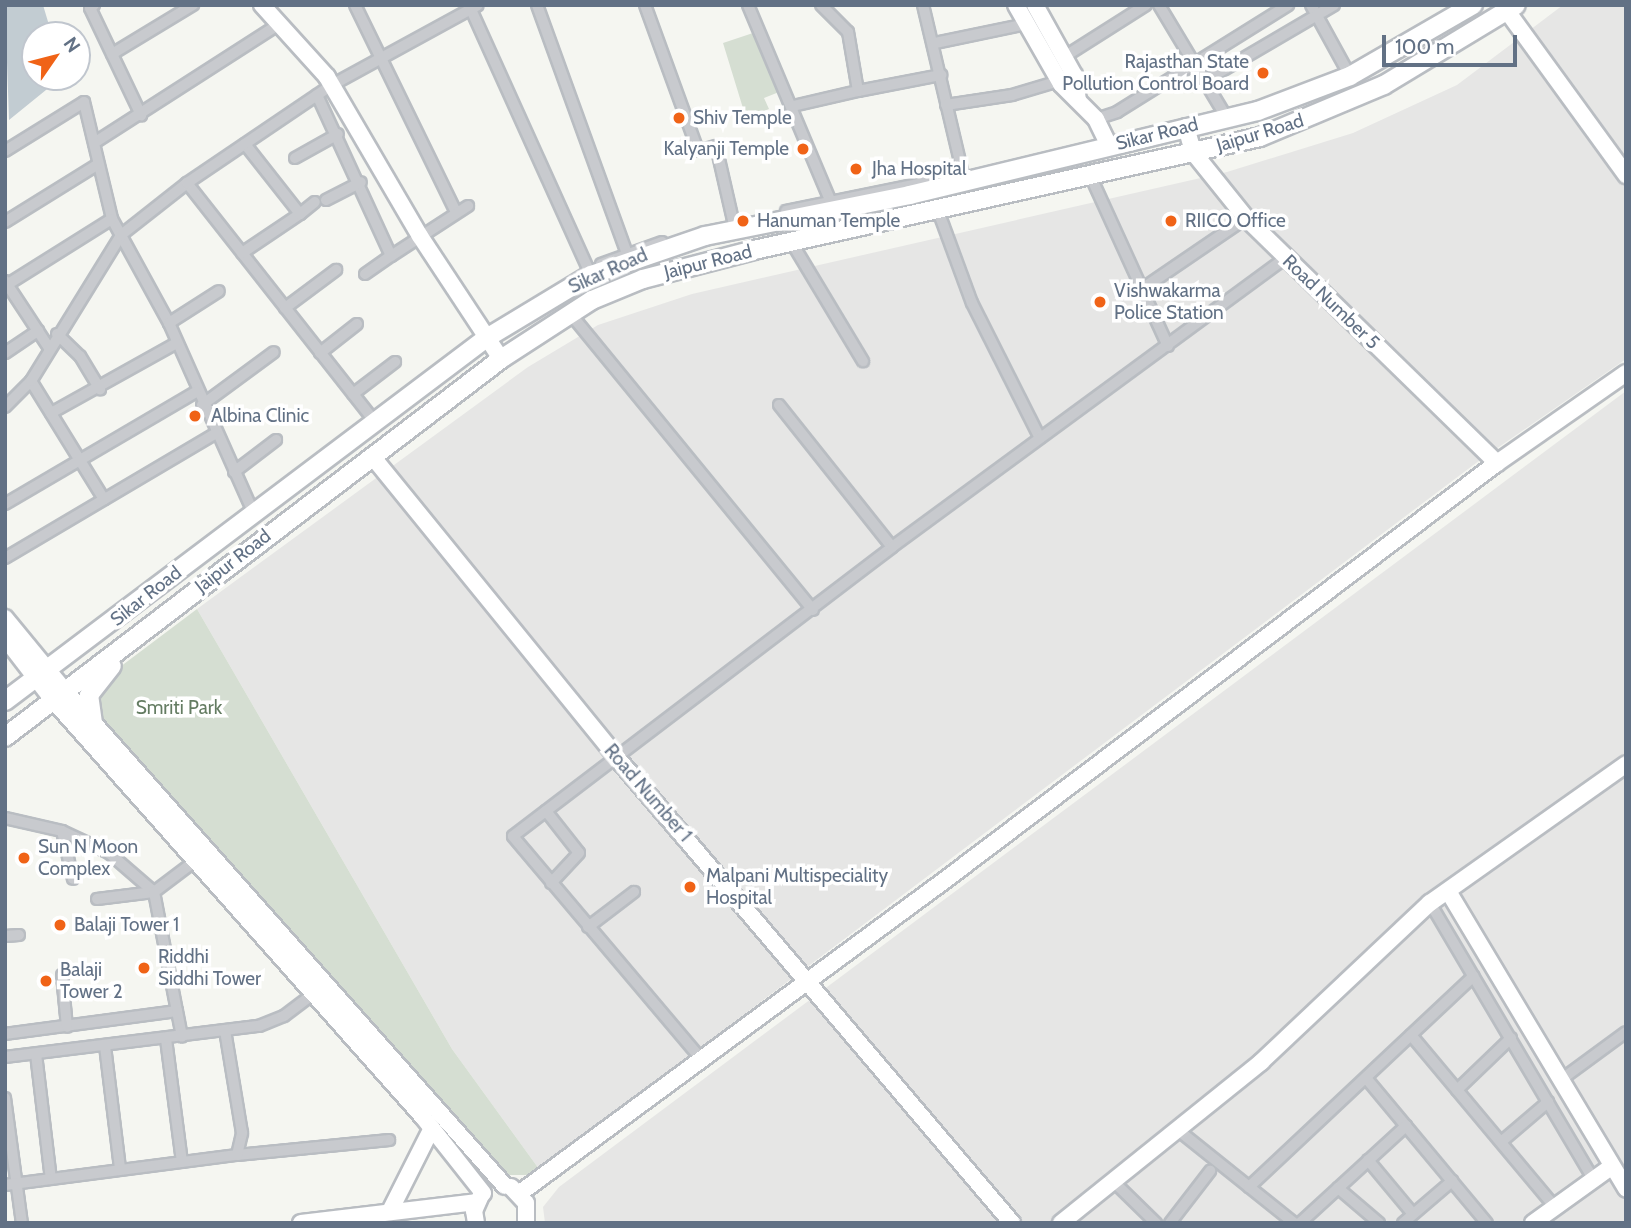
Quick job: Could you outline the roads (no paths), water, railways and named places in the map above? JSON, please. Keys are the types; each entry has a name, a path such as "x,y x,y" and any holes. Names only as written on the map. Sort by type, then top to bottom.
{"main road":[{"name":"Sikar Road","path":"5,701 484,336 590,272 628,255 735,226 832,204 1069,158 1227,118 1309,93 1350,76 1473,5"},
{"name":"Jaipur Road","path":"5,737 372,456 501,359 569,312 634,282 937,208 1260,137 1344,103 1416,68 1512,8"},
{"path":"93,723 89,695 117,662 117,651"}],"street":[{"path":"94,5 90,8 141,115"},
{"path":"112,54 193,5"},
{"path":"262,5 281,23 332,85 420,236 501,359"},
{"path":"355,5 456,212"},
{"path":"537,5 628,255"},
{"path":"645,5 698,151 716,146 735,226"},
{"path":"748,5 832,204"},
{"path":"821,5 824,14 848,33 858,92"},
{"path":"923,5 935,43 946,105 964,179"},
{"path":"1064,57 1146,5"},
{"path":"1159,5 1208,79 1227,118"},
{"path":"1096,119 1117,112 1195,60 1288,5"},
{"path":"1311,5 1350,76"},
{"path":"1208,79 1334,5"},
{"path":"5,407 31,381 57,334 121,235 187,183 332,85 473,6 590,272"},
{"path":"1512,8 1626,175"},
{"path":"935,43 1026,10"},
{"path":"1026,10 1064,57 1074,75 1078,100"},
{"path":"1026,10 1059,81 1096,119 1109,146"},
{"path":"94,143 281,23"},
{"path":"793,107 941,75"},
{"path":"946,105 1012,94 1059,81"},
{"path":"317,95 361,182 391,256"},
{"path":"5,151 79,102 84,102 97,165 113,219 169,323 196,392 253,511"},
{"name":"Road Number 5","path":"1186,127 1193,152 1246,218 1497,463"},
{"path":"295,158 338,134"},
{"path":"245,144 300,214"},
{"path":"5,222 97,165"},
{"path":"1090,174 1168,346"},
{"path":"242,253 321,201 361,182"},
{"path":"187,183 373,420"},
{"path":"365,274 468,206"},
{"path":"937,208 972,303 1040,438"},
{"path":"1142,289 1246,218"},
{"path":"49,348 6,284 113,219"},
{"path":"792,243 863,361"},
{"path":"702,1060 513,836 892,548 1286,258"},
{"path":"285,308 336,270"},
{"path":"169,323 219,291"},
{"path":"569,312 813,610"},
{"path":"320,353 357,324"},
{"path":"5,353 38,331"},
{"path":"57,334 80,356 100,389"},
{"path":"51,412 100,389 177,343"},
{"path":"202,405 274,352"},
{"path":"353,394 395,362"},
{"path":"301,1223 480,1198 512,1190 702,1060 1497,463 1626,373"},
{"path":"31,381 104,499"},
{"path":"5,504 196,392"},
{"path":"779,405 892,548"},
{"path":"5,558 216,433"},
{"path":"234,472 276,440"},
{"name":"Road Number 1","path":"372,456 617,758 1012,1223"},
{"path":"5,618 59,696 195,860 512,1190 528,1208 526,1223"},
{"path":"5,638 42,672"},
{"path":"59,696 93,723 319,990 432,1128 480,1198"},
{"path":"1067,1221 1261,1062 1430,903 1626,764"},
{"path":"546,811 579,853 551,883"},
{"path":"5,818 62,831 109,853 154,892 182,1037"},
{"path":"62,831 73,879"},
{"path":"97,899 154,892 195,860"},
{"path":"588,927 634,891"},
{"path":"1448,891 1626,1189"},
{"path":"1430,903 1593,1179"},
{"path":"5,936 19,935"},
{"path":"62,975 67,1027"},
{"path":"1249,1188 1474,976"},
{"path":"5,1057 182,1037 270,1023 319,990"},
{"path":"5,1034 177,1011"},
{"path":"225,1030 242,1133 237,1155"},
{"path":"1562,1079 1626,1032"},
{"path":"1411,1035 1554,1206"},
{"path":"1457,1090 1511,1038"},
{"path":"166,1039 182,1162"},
{"path":"105,1046 120,1170"},
{"path":"36,1054 51,1179"},
{"path":"1366,1078 1488,1223"},
{"path":"5,1098 11,1184 23,1223"},
{"path":"1501,1142 1548,1102"},
{"path":"1300,1223 1406,1125"},
{"path":"390,1211 432,1128"},
{"path":"1178,1130 1294,1223"},
{"path":"11,1184 237,1155 389,1140"},
{"path":"1368,1160 1413,1214"},
{"path":"1533,1223 1611,1167"},
{"path":"1170,1223 1210,1171"},
{"path":"1403,1223 1452,1181"},
{"path":"1114,1182 1156,1223"},
{"path":"1338,1188 1379,1223"},
{"path":"470,1222 480,1198"}],"place":[{"name":"Rajasthan State Pollution Control Board","path":"1263,73"},
{"name":"Shiv Temple","path":"679,118"},
{"name":"Kalyanji Temple","path":"803,149"},
{"name":"Jha Hospital","path":"856,169"},
{"name":"Hanuman Temple","path":"743,221"},
{"name":"RIICO Office","path":"1171,221"},
{"name":"Vishwakarma Police Station","path":"1100,302"},
{"name":"Albina Clinic","path":"195,416"},
{"name":"Sun N Moon Complex","path":"24,858"},
{"name":"Malpani Multispeciality Hospital","path":"690,887"},
{"name":"Balaji Tower 1","path":"60,925"},
{"name":"Riddhi Siddhi Tower","path":"144,968"},
{"name":"Balaji Tower 2","path":"46,981"}],"park label":[{"name":"Smriti Park","path":"179,708"}]}
